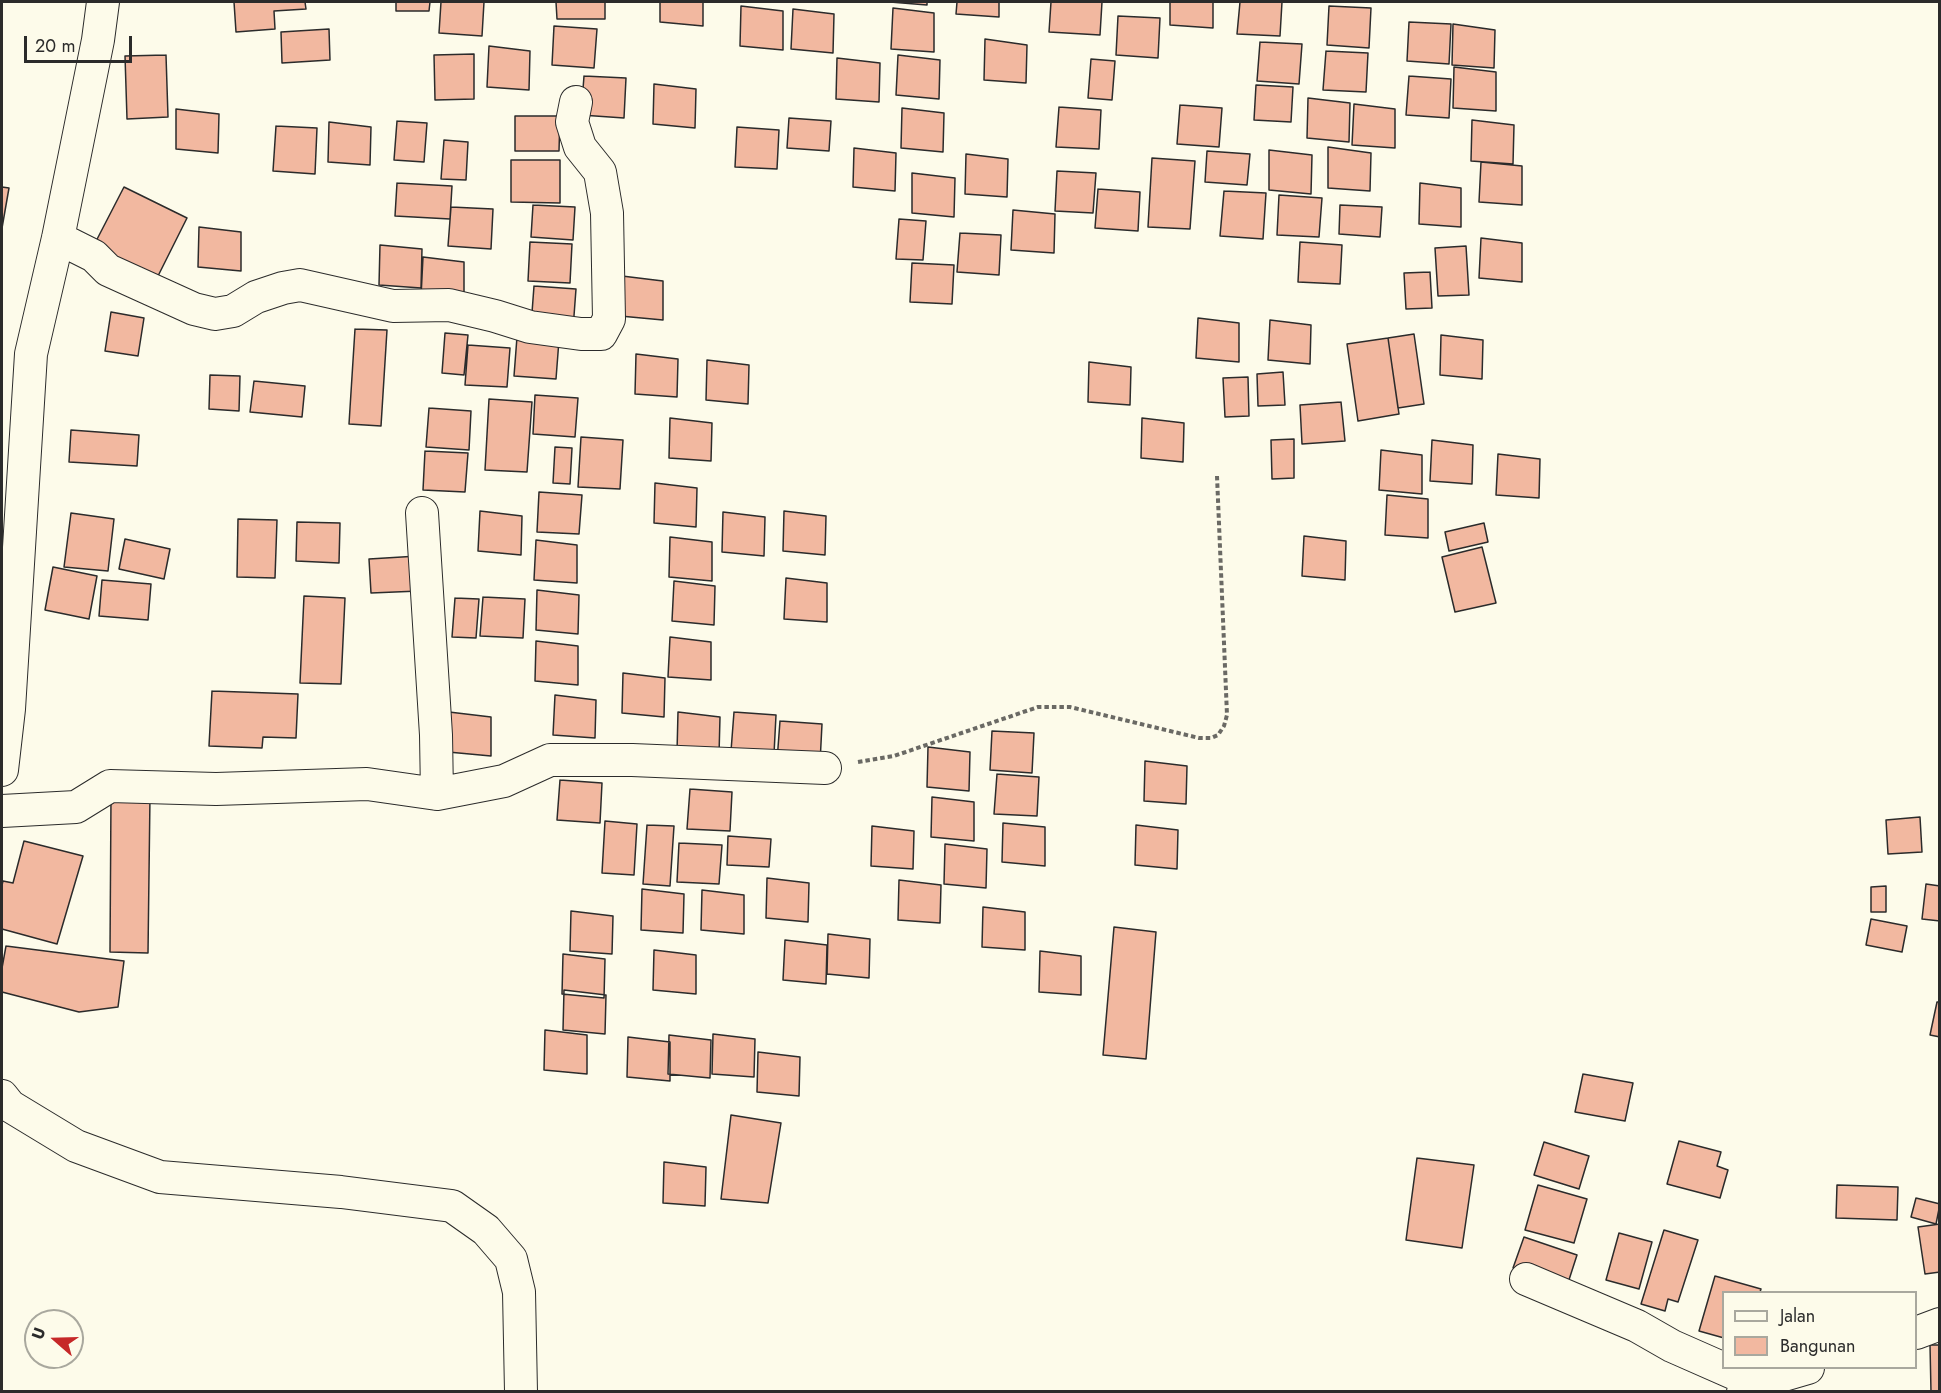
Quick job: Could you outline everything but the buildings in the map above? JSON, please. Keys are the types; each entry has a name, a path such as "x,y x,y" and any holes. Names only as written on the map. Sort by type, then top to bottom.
{"street":[{"path":"3,751 9,709 31,354 58,238 98,40 103,2"},
{"path":"58,238 94,256 108,270 195,309 215,314 233,311 256,297 300,285 393,306 449,305 530,327 582,334 601,334 609,319 606,213 600,172 580,147 572,122 576,102"},
{"path":"422,513 437,794"},
{"path":"2,811 76,807 110,786 216,789 367,784 437,794 504,781 550,760 632,760 825,768"},
{"path":"2,1096 9,1106 76,1146 160,1177 341,1192 452,1206 486,1230 511,1259 519,1292 520,1392"},
{"path":"1526,1279 1637,1326 1749,1387 1805,1369"},
{"path":"1917,1333 1940,1324"}],"path":[{"path":"825,768 894,756 1038,707 1070,707 1199,738 1211,738 1218,735 1227,715 1217,476"}]}
